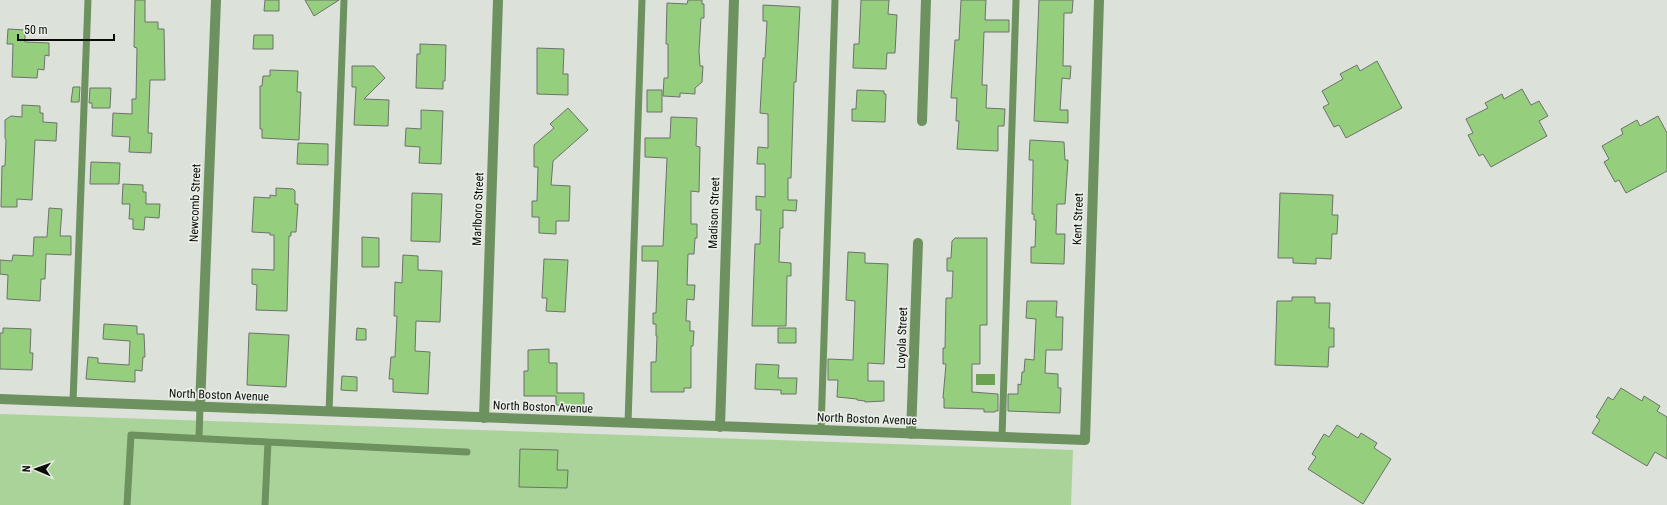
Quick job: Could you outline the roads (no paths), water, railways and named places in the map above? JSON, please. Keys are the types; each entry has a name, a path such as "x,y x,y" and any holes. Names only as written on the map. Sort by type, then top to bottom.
{"street":[{"name":"Newcomb Street","path":"200,407 216,0"},
{"name":"Marlboro Street","path":"484,418 498,0"},
{"name":"Madison Street","path":"720,427 734,0"},
{"path":"922,121 926,0"},
{"name":"Kent Street","path":"1085,440 1099,0"},
{"name":"Loyola Street","path":"911,434 918,243"},
{"name":"North Boston Avenue","path":"0,399 1085,440"}],"lane":[{"path":"73,402 88,0"},
{"path":"329,412 344,0"},
{"path":"628,423 642,0"},
{"path":"821,431 835,0"},
{"path":"1002,437 1016,0"},
{"path":"199,438 200,407"},
{"path":"127,505 131,435 468,452"},
{"path":"265,505 268,442"}]}
